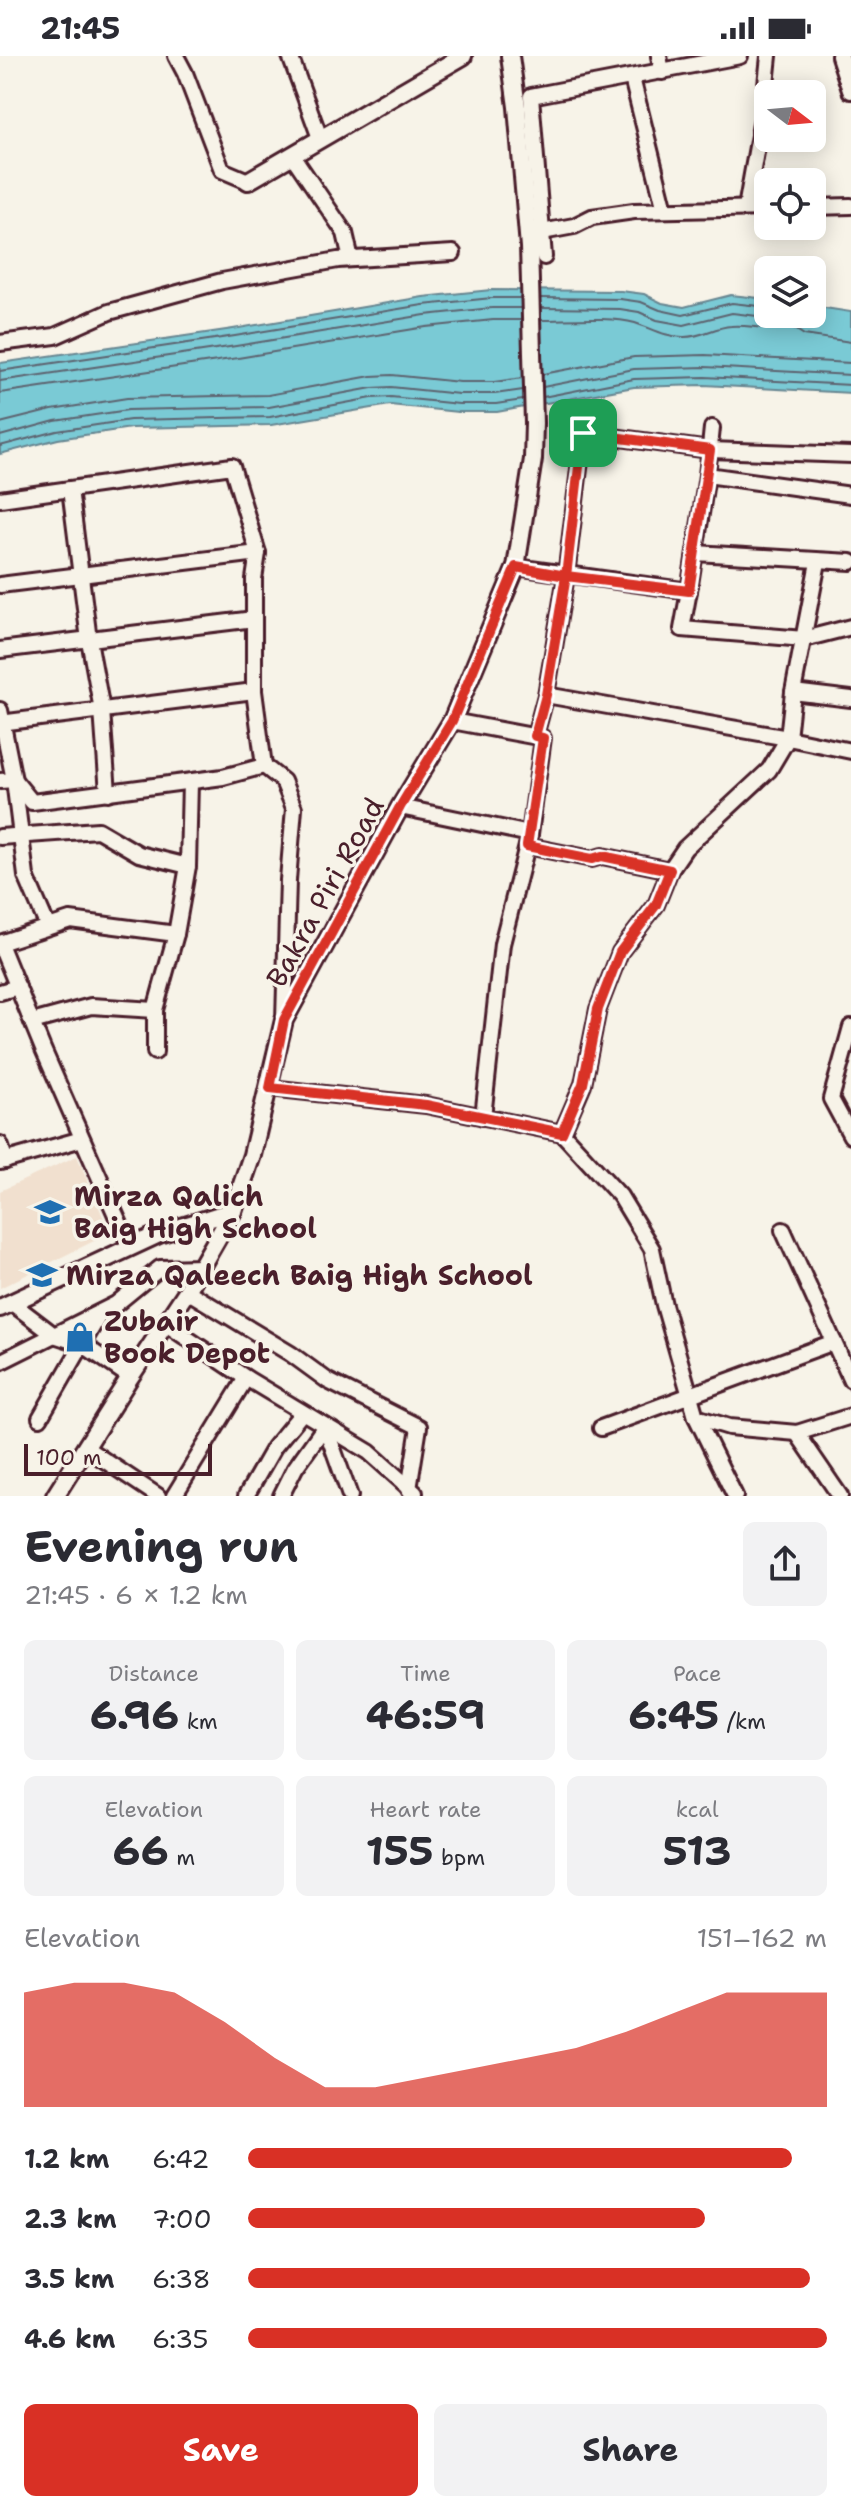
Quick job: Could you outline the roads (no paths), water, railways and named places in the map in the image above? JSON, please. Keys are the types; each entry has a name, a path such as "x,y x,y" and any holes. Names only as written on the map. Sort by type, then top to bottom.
{"street":[{"path":"176,56 222,170 248,181 463,56"},
{"path":"290,56 320,138"},
{"name":"Bakra Piri Road","path":"55,1496 187,1291 233,1211 270,1088 284,1020 400,807 452,721 516,567 533,459 534,423 529,275 517,107 510,56"},
{"path":"659,56 662,72"},
{"path":"544,257 531,96 740,56"},
{"path":"746,208 763,113 769,56"},
{"path":"840,56 851,90"},
{"path":"632,78 665,210"},
{"path":"292,155 345,233 351,259"},
{"path":"826,207 851,206"},
{"path":"542,232 574,226 592,217 634,211 754,208"},
{"path":"0,343 55,336 109,312 222,281 351,259 453,253"},
{"path":"535,736 546,695 566,576 586,411"},
{"path":"712,428 682,629 804,639 851,627"},
{"path":"583,433 710,450 851,455"},
{"path":"0,499 232,466 258,553 254,579 254,691 264,766 283,781 294,808 288,880 284,1020"},
{"path":"707,475 851,495"},
{"path":"70,489 89,640 102,710 108,793"},
{"path":"0,585 258,553"},
{"path":"695,553 851,562"},
{"path":"562,1133 583,1084 598,1009 620,952 656,905 670,870 685,848 769,770 788,738 793,692 818,562"},
{"path":"516,567 689,591"},
{"path":"0,650 254,619"},
{"path":"0,722 254,691"},
{"path":"793,692 851,699"},
{"path":"546,695 851,751"},
{"path":"0,710 7,781 26,876 48,927"},
{"path":"452,721 543,738 528,840 502,944 483,1117"},
{"path":"7,781 32,802 223,777 264,766"},
{"path":"155,1052 155,1010 176,934 188,866 190,782"},
{"path":"400,807 592,859 602,856 670,870"},
{"path":"0,837 98,830 139,854 188,866"},
{"path":"130,1247 0,943 70,920 176,934"},
{"path":"0,992 18,987"},
{"path":"32,1022 91,1006 155,1010"},
{"path":"851,1031 847,1056 831,1099 851,1136"},
{"path":"270,1088 426,1105 562,1133 620,1196 652,1249 664,1305 696,1417 734,1496"},
{"path":"0,1144 3,1161 82,1139"},
{"path":"6,1305 159,1234 233,1211"},
{"path":"783,1230 851,1380"},
{"path":"0,1362 116,1304 160,1268 201,1267"},
{"path":"187,1291 291,1354 328,1381 419,1427 410,1494"},
{"path":"6,1305 54,1335 82,1344 130,1377"},
{"path":"40,1418 101,1311"},
{"path":"166,1324 246,1378 369,1452 410,1494"},
{"path":"601,1428 834,1342"},
{"path":"174,1496 246,1378"},
{"path":"246,1496 274,1447 302,1413"},
{"path":"696,1417 729,1427 797,1433 851,1416"},
{"path":"281,1496 295,1468 325,1426"},
{"path":"325,1426 350,1496"},
{"path":"797,1433 840,1496"},
{"path":"86,1448 158,1496"}],"water":[{"path":"491,290 621,291 644,294 662,303 684,307 731,295 754,297 754,328 826,328 826,308 851,312 851,393 704,385 634,387 497,412 458,412 390,405 271,425 131,428 58,439 0,454 0,363 423,297"}],"place":[{"name":"Mirza Qalich Baig High School","path":"50,1212"},
{"name":"Mirza Qaleech Baig High School","path":"42,1275"},
{"name":"Zubair Book Depot","path":"80,1337"}]}
